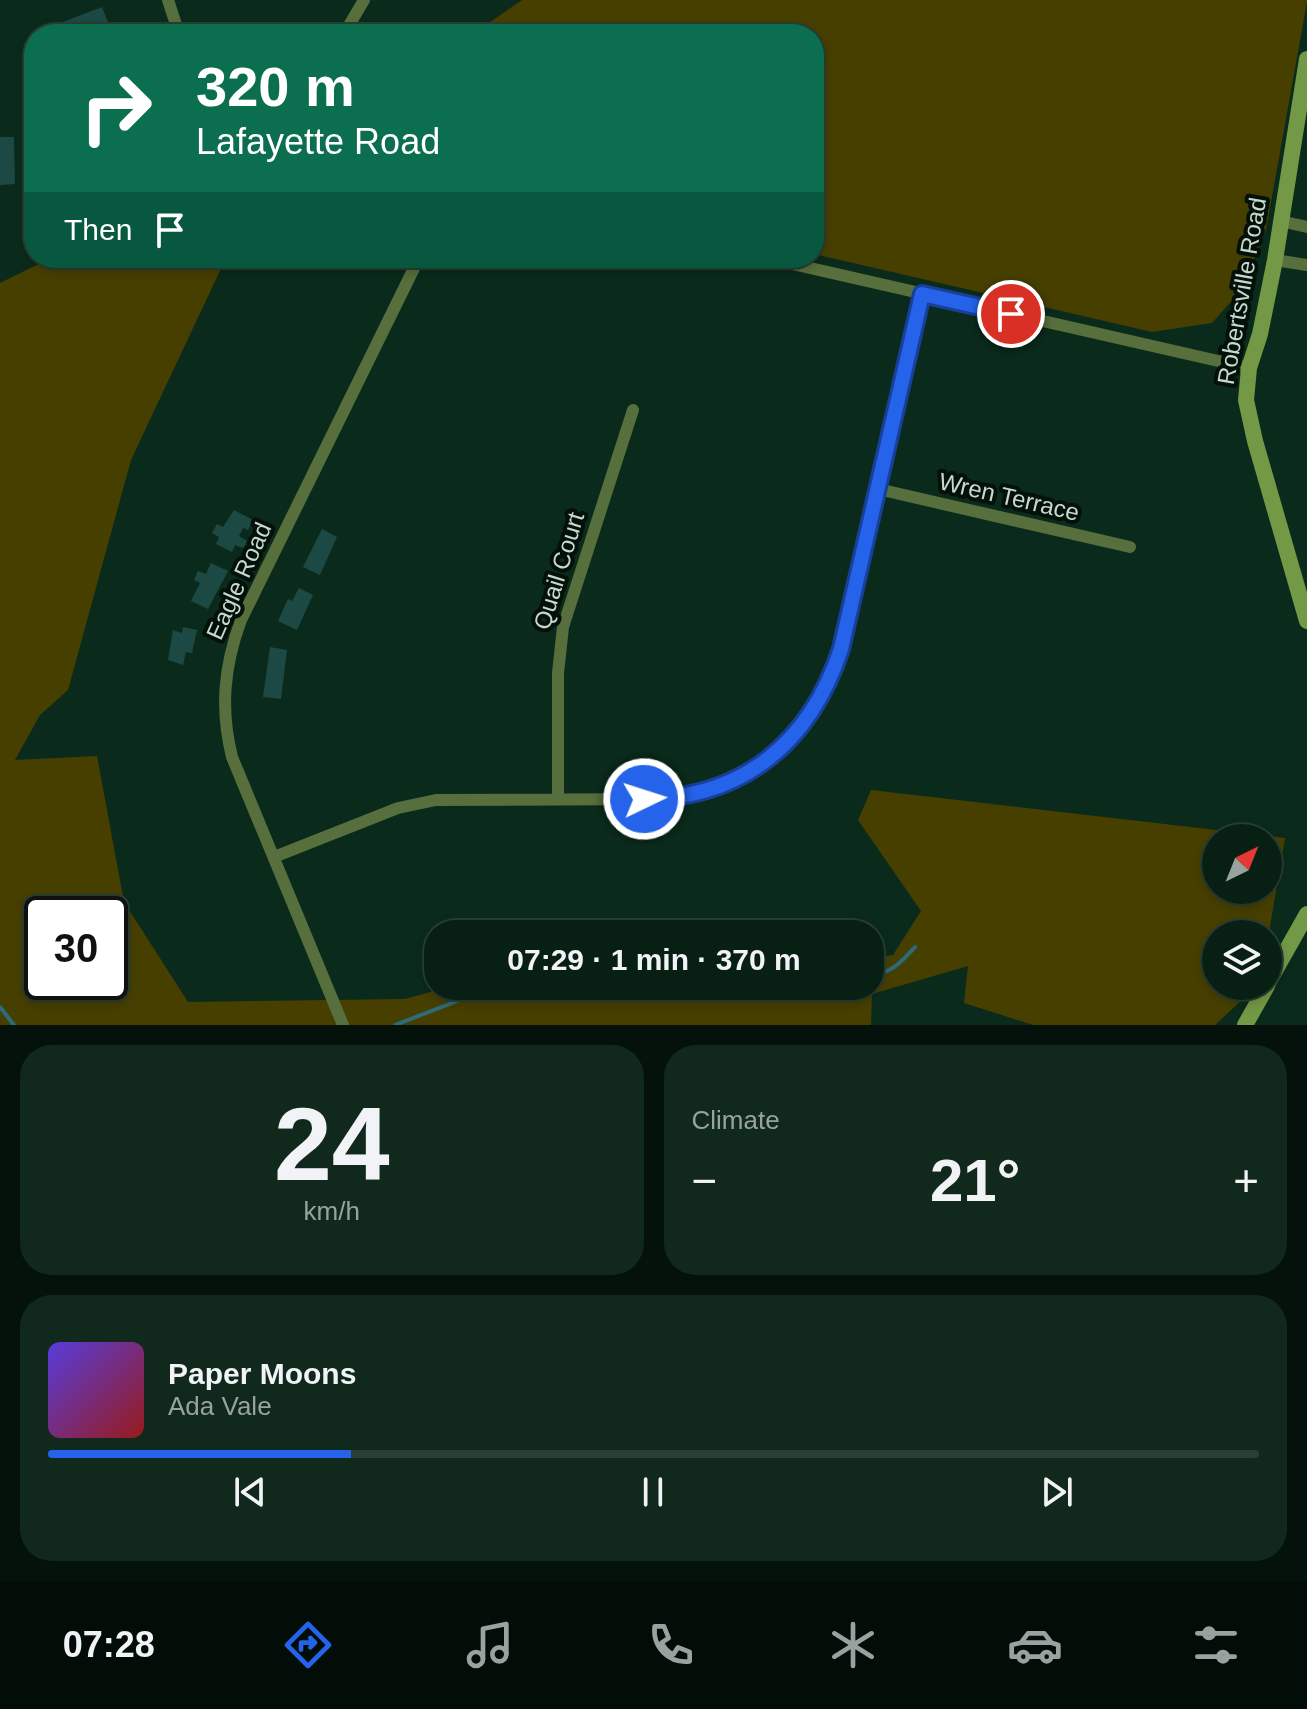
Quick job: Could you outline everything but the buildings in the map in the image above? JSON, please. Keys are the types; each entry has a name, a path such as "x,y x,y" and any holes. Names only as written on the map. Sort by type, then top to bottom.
{"street":[{"path":"168,0 176,24"},
{"path":"350,24 364,0"},
{"name":"Robertsville Road","path":"1307,59 1275,260 1260,334 1249,368 1246,400 1307,621"},
{"path":"1280,221 1307,227"},
{"path":"1275,260 1307,265"},
{"name":"Eagle Road","path":"343,1025 232,757 227,738 224,691 233,642 241,620 414,268"},
{"path":"809,268 1249,368"},
{"path":"274,857 418,803 448,798 666,799 700,793 756,768 779,750 814,710 841,649 922,294"},
{"name":"Quail Court","path":"558,798 558,673 563,627 633,410"},
{"name":"Wren Terrace","path":"878,489 1130,547"},
{"path":"1282,958 1307,914"},
{"path":"1245,1025 1259,1000"}],"shaded area":[{"path":"522,0 1307,0 1266,230 1242,289 1212,323 1152,332 824,256 824,24 487,24"},
{"path":"31,268 221,268 131,460 68,690 40,715 15,760 97,756 123,896 24,896 24,1000 128,1000 128,908 188,1002 405,999 424,994 424,1000 872,1000 871,1025 0,1025 0,283"},
{"path":"871,790 1202,828 1202,904 1274,904 1271,920 1202,920 1202,1000 1242,1000 1215,1025 1033,1025 964,1003 968,966 884,990 884,956 893,955 921,911 858,820"}],"waterway":[{"path":"884,972 915,947"},
{"path":"395,1025 460,1000"},
{"path":"0,1007 14,1025"}],"route":[{"path":"644,799 700,793 756,768 794,735 821,698 841,649 922,294 1011,314"}]}
